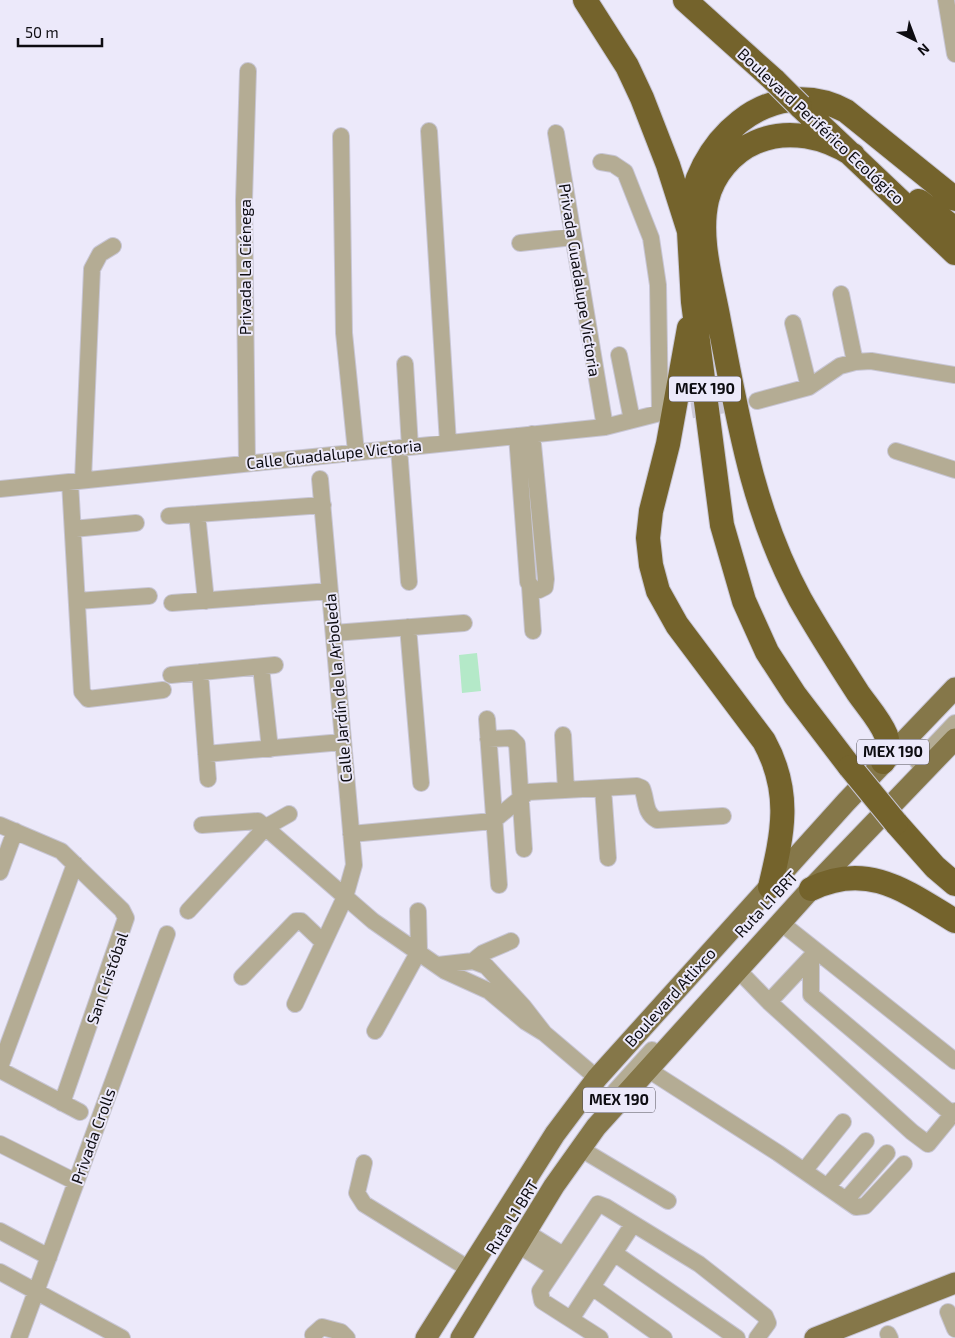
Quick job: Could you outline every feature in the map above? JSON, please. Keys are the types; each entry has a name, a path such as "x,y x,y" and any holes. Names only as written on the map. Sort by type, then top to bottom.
{"highway":[{"name":"MEX 190","path":"585,0 627,66 642,98 668,166 689,231 693,302 722,524 744,601 767,652 794,695 902,830"},
{"name":"Boulevard Periférico Ecológico","path":"685,0 775,81 955,253"},
{"path":"689,231 693,188 702,166 718,142 736,124 760,109 790,101 832,104 846,111 955,199"},
{"path":"853,155 836,145 817,138 780,136 748,146 732,158 719,172 707,200 705,240 745,458 766,523 803,604 885,734 887,750 883,762"},
{"path":"878,179 926,205 955,229"},
{"path":"693,302 670,435 651,510 649,552 658,591 672,617 764,742 774,762 781,784 784,814 779,849 770,886"},
{"path":"722,337 724,483 722,524"},
{"path":"902,830 955,861"},
{"path":"902,830 955,884"},
{"path":"811,889 846,877 875,879 902,890 953,919"}],"main road":[{"name":"Boulevard Atlixco","path":"426,1338 555,1134 597,1078 883,762 955,688"},
{"name":"Boulevard Atlixco","path":"461,1338 554,1186 581,1149 647,1069 780,922 955,740"},
{"path":"818,1337 955,1283"}],"street":[{"path":"946,0 955,54"},
{"name":"Privada La Ciénega","path":"247,463 244,200 248,71"},
{"path":"429,131 448,443"},
{"name":"Privada Guadalupe Victoria","path":"556,133 605,427"},
{"path":"341,136 344,333 356,452"},
{"name":"Calle Guadalupe Victoria","path":"0,489 605,427 664,413 658,286 650,238 625,172 613,164 601,162"},
{"path":"520,243 573,237"},
{"path":"113,246 100,254 92,269 76,481 73,529 82,692 88,699 163,690"},
{"path":"841,294 855,362"},
{"path":"793,322 810,387"},
{"path":"619,355 632,420"},
{"path":"757,401 810,387 840,366 855,362 871,361 955,375"},
{"path":"405,364 404,447 409,582"},
{"path":"525,435 546,579 545,587 539,590 530,587 533,631"},
{"path":"896,451 955,470"},
{"name":"Calle Jardín de la Arboleda","path":"295,1004 345,897 354,865 320,479"},
{"path":"169,516 323,505"},
{"path":"196,514 206,601"},
{"path":"73,529 136,523"},
{"path":"172,603 330,591"},
{"path":"77,601 149,596"},
{"path":"334,633 464,623"},
{"path":"408,627 421,783"},
{"path":"171,675 268,666 270,749"},
{"path":"200,672 208,778"},
{"name":"Ruta L1 BRT","path":"438,1338 542,1168 610,1075 894,764 955,702"},
{"path":"487,718 499,885"},
{"name":"Ruta L1 BRT","path":"450,1338 532,1204 580,1135 612,1095 860,824 955,724"},
{"path":"563,735 566,790"},
{"path":"488,739 515,740 524,849"},
{"path":"206,754 342,742"},
{"path":"350,834 493,821 528,792 637,786 642,788 647,811 657,820 723,816"},
{"path":"603,788 608,858"},
{"path":"188,911 266,827 290,814"},
{"path":"202,824 258,821 373,921 419,951 445,971 489,992 526,1022 544,1033 597,1078"},
{"name":"San Cristóbal","path":"0,825 61,851 122,910 126,918 62,1103"},
{"path":"0,872 15,831"},
{"path":"75,864 0,1068 80,1112"},
{"path":"375,1031 419,951 418,911"},
{"path":"242,977 296,921 301,921 323,942"},
{"path":"780,922 814,954 955,1061"},
{"name":"Privada Crolls","path":"19,1338 167,934"},
{"path":"473,961 484,953 511,941"},
{"path":"769,1002 814,954"},
{"path":"737,969 769,1002 912,1132 928,1144 954,1112 811,995 814,954"},
{"path":"438,965 473,961 486,966 544,1033"},
{"path":"647,1069 804,1171 856,1208 865,1206 904,1164"},
{"path":"804,1171 843,1122"},
{"path":"827,1187 866,1141"},
{"path":"0,1144 76,1182"},
{"path":"581,1149 668,1201"},
{"path":"846,1200 887,1153"},
{"path":"364,1163 357,1193 364,1204 469,1269"},
{"path":"600,1338 542,1301 539,1296 540,1291 598,1204 606,1207 699,1264 765,1316 768,1323 757,1338"},
{"path":"571,1319 633,1224"},
{"path":"0,1231 49,1257"},
{"path":"522,1239 559,1262"},
{"path":"614,1253 737,1338"},
{"path":"0,1272 122,1338"},
{"path":"592,1286 664,1338"},
{"path":"948,1312 955,1329"},
{"path":"314,1338 313,1335 322,1327 341,1332 347,1338"}],"green space":[{"path":"477,653 481,691 462,693 459,655"}],"tunnel":[{"path":"668,414 745,402"}]}
